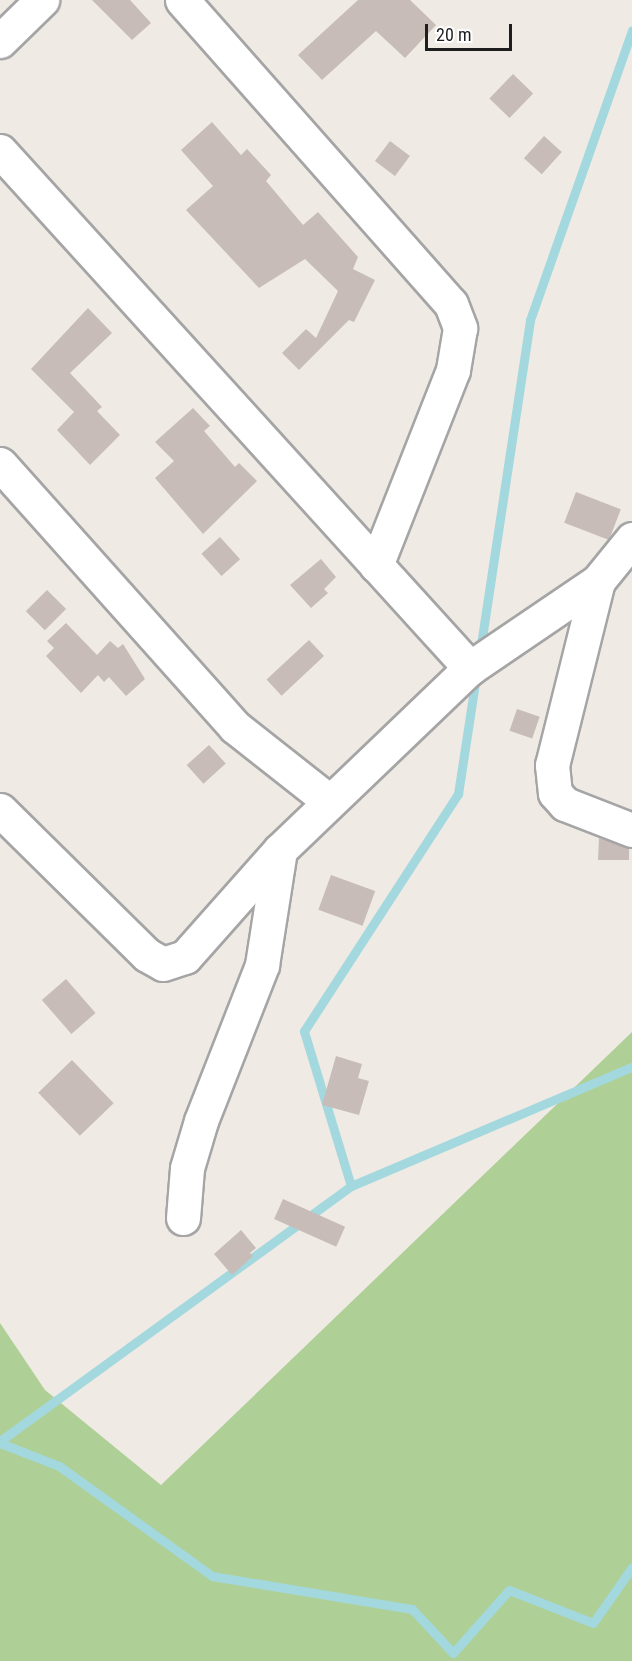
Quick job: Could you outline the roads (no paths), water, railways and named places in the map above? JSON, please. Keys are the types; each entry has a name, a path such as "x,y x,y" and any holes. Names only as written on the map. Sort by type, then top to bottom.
{"street":[{"path":"0,41 42,0"},
{"path":"182,0 451,304 460,328 453,370 376,565"},
{"path":"0,151 470,668"},
{"path":"0,464 235,727 329,801"},
{"path":"0,810 147,955 163,964 185,957 280,850 470,668 598,581 632,539"},
{"path":"598,581 552,765 555,793 565,804 632,830"},
{"path":"183,1218 187,1168 201,1120 262,965 280,850"}],"waterway":[{"path":"480,651 530,320 632,30"},
{"path":"351,1186 304,1031 458,794 476,677"},
{"path":"0,1441 351,1186 632,1067"},
{"path":"0,1443 59,1466 212,1576 412,1609 453,1653 509,1590 593,1623 632,1567"}]}
